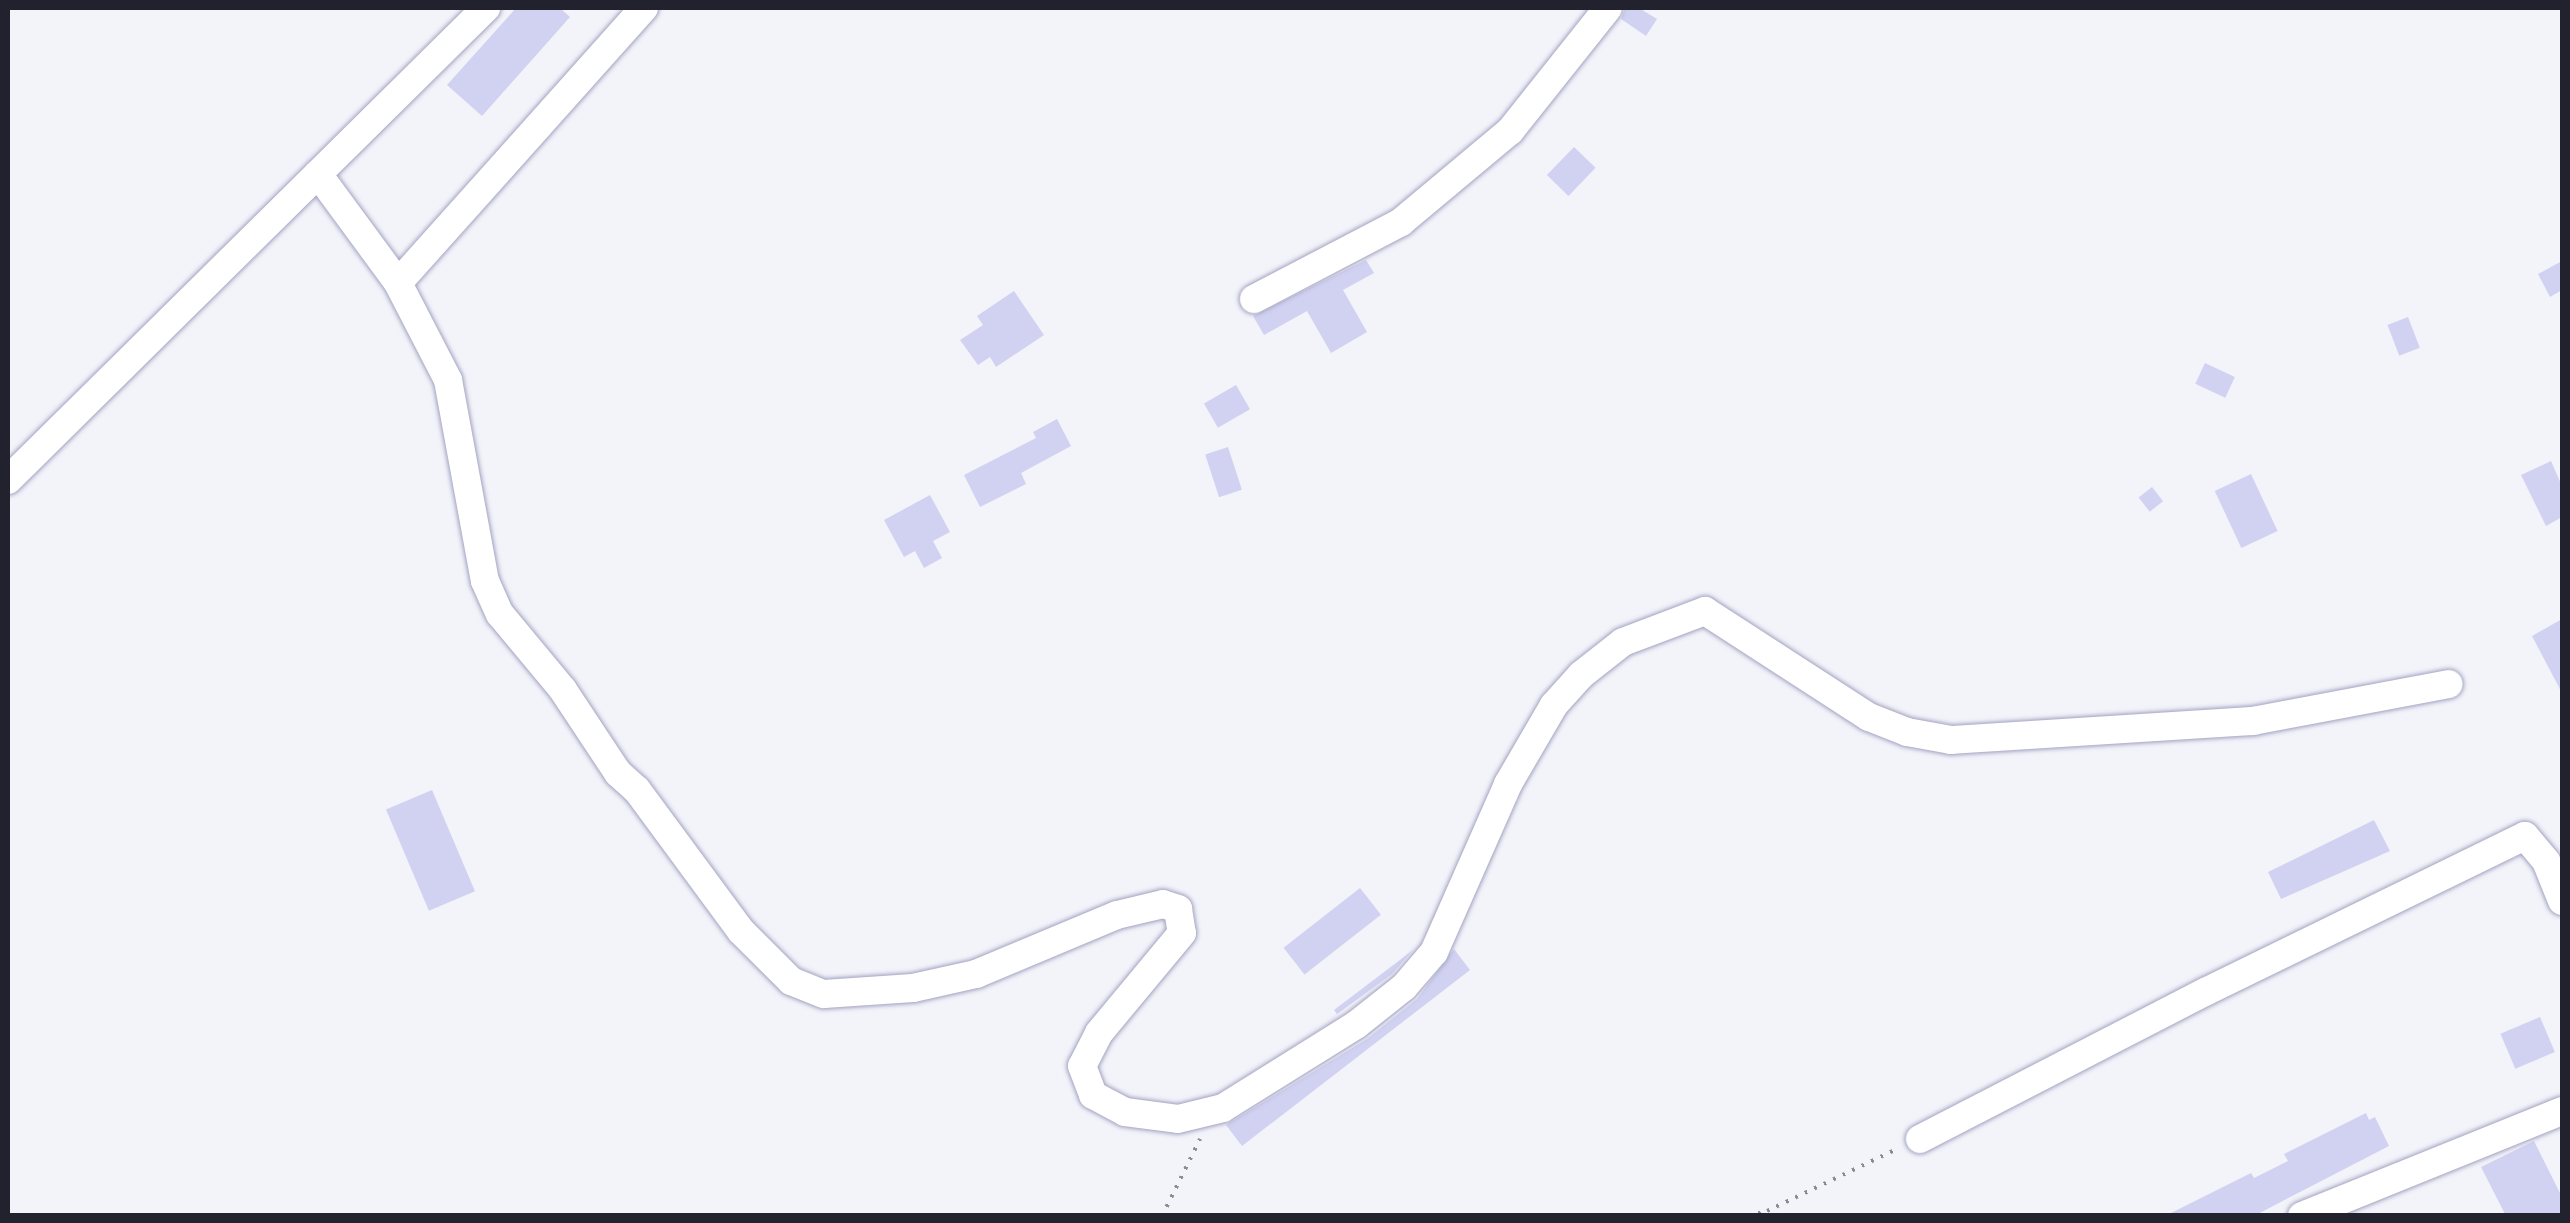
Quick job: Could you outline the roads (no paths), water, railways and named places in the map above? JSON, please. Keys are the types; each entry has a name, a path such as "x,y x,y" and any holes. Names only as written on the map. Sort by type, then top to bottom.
{"street":[{"path":"8,480 486,8"},
{"path":"398,283 644,8"},
{"path":"1254,299 1400,222 1442,188 1510,132 1608,8"},
{"path":"318,174 398,283 448,380 485,581 500,614 563,690 618,773 637,790 741,931 791,981 824,994 913,988 976,974 1117,915 1163,904 1178,909 1182,933 1099,1033 1082,1066 1093,1095 1124,1112 1178,1119 1223,1108 1356,1025 1404,986 1434,952 1508,784 1554,705 1580,675 1623,642 1705,611 1870,718 1907,732 1951,740 2253,721 2450,684"},
{"path":"1920,1140 2188,1001 2526,836 2546,861 2562,901"},
{"path":"2302,1216 2562,1111"}]}
